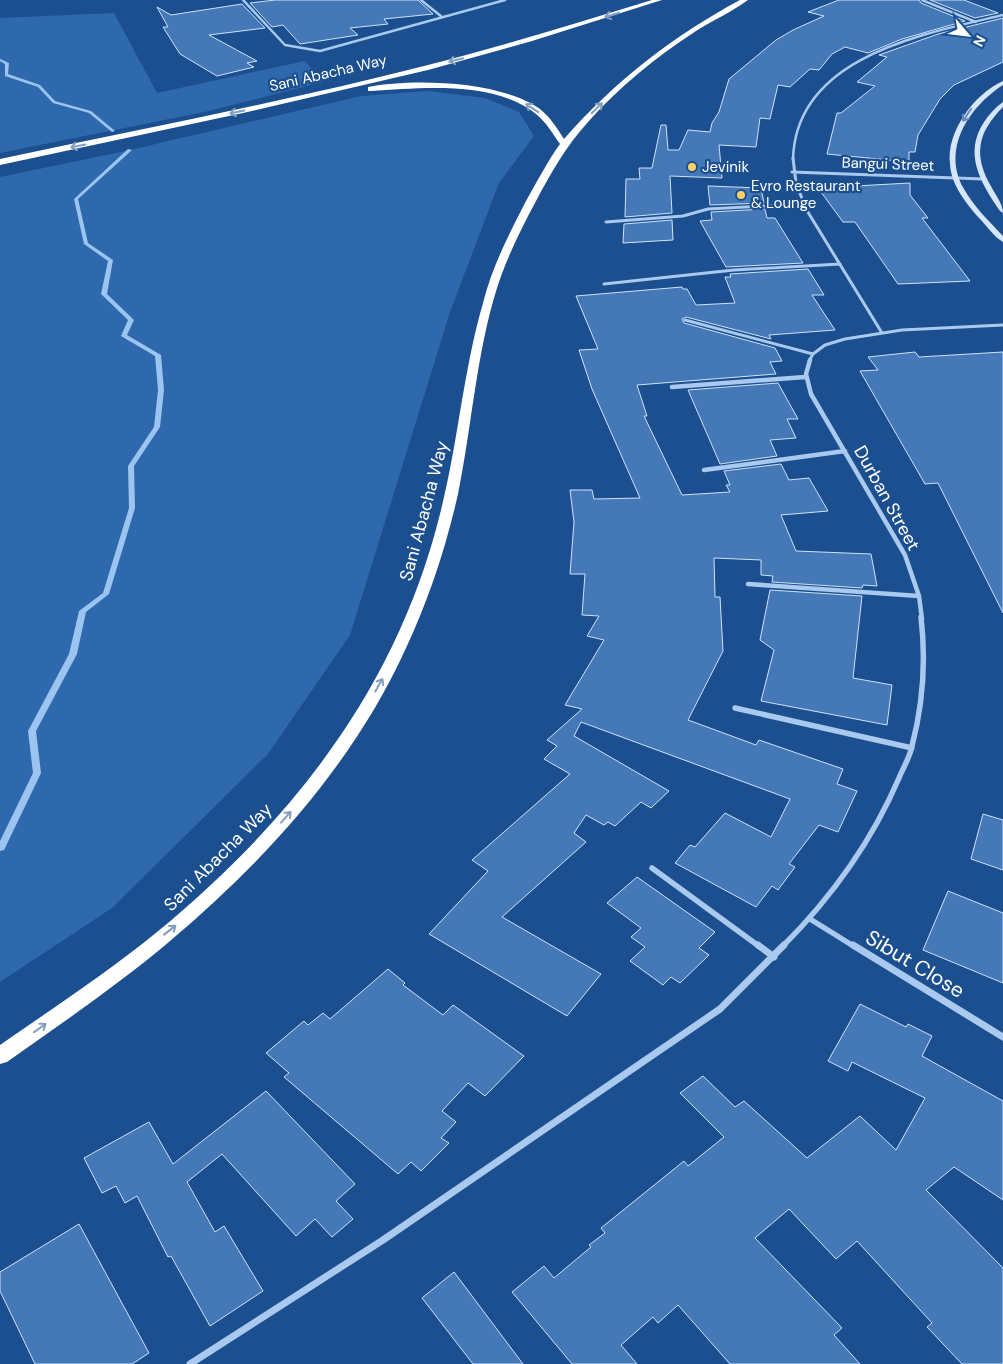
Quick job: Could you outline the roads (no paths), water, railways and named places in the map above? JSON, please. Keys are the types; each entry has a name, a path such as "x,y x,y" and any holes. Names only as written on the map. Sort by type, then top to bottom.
{"highway":[{"name":"Sani Abacha Way","path":"0,162 320,93 485,52 659,0"},
{"name":"Sani Abacha Way","path":"0,1056 94,989 183,920 253,854 306,794 353,730 388,670 428,579 452,495 486,308 505,248 564,144 632,74 679,38 745,0"},
{"path":"320,93 415,86 440,86 487,91 523,102 538,112 564,144"}],"main road":[{"path":"1003,83 968,112 959,128 953,154 956,178 980,213 1003,240"},
{"path":"1003,104 987,121 978,138 976,153 983,179 1003,211"}],"street":[{"path":"243,0 285,45 320,51 505,0"},
{"path":"421,0 442,17"},
{"path":"922,0 976,22"},
{"path":"882,333 803,204 792,172 794,137 802,115 817,92 834,78 891,46 922,34 1003,15"},
{"name":"Bangui Street","path":"792,172 983,179"},
{"path":"606,222 683,216 708,209 803,204"},
{"path":"604,284 734,270 840,264"},
{"path":"685,320 813,354"},
{"path":"672,387 805,377 813,354 825,345 850,338 882,333 1003,325"},
{"name":"Durban Street","path":"190,1364 383,1240 720,1009 810,919 856,858 887,806 912,748 921,697 925,649 918,596 905,555 811,394 805,377"},
{"path":"704,470 845,451"},
{"path":"748,584 918,596"},
{"path":"735,708 912,748"},
{"path":"652,868 774,957"},
{"name":"Sibut Close","path":"810,919 1003,1037"}],"waterway":[{"path":"0,60 7,63 6,75 39,86 54,102 90,112 113,131"},
{"path":"1,848 37,773 32,731 73,654 83,611 106,594 132,508 131,466 157,427 161,390 158,355 124,336 131,320 104,294 111,260 86,244 76,199 130,150"}],"place":[{"name":"Jevinik","path":"692,167"},
{"name":"Evro Restaurant & Lounge","path":"741,195"}]}
